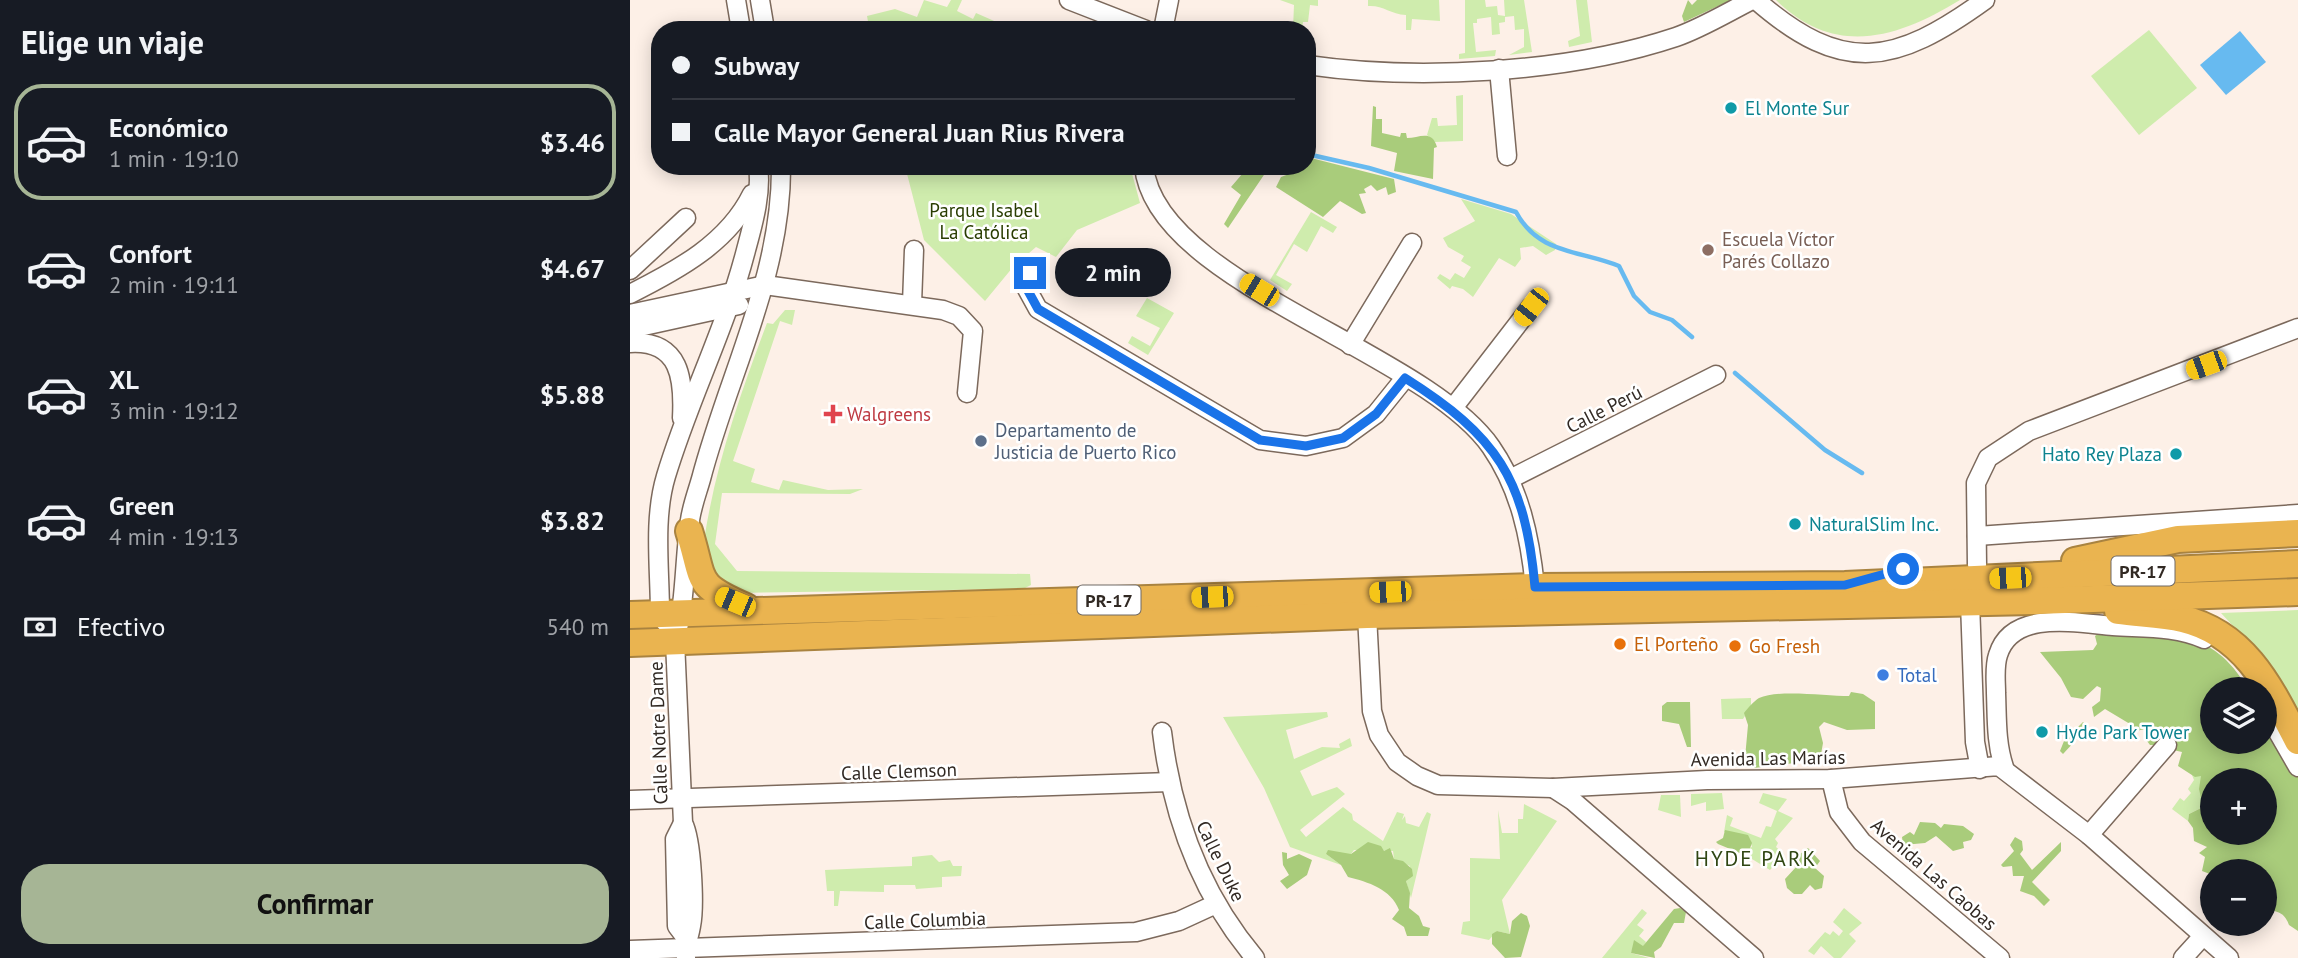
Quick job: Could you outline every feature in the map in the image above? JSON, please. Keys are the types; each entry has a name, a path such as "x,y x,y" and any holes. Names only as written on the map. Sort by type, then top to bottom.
{"highway":[{"path":"689,531 703,583 715,594 754,611"},
{"path":"1981,587 2073,561 2178,540 2298,533"},
{"name":"PR-17","path":"630,643 1367,615 1981,587 2298,564"},
{"name":"PR-17","path":"630,615 1535,587 1981,587 2036,601 2298,592"},
{"path":"2036,601 2182,619 2221,634 2244,652 2265,678 2298,741"}],"street":[{"path":"736,0 740,21"},
{"path":"760,0 764,21"},
{"path":"1069,0 1123,21"},
{"path":"1165,21 1169,0"},
{"path":"1316,66 1378,72 1499,69 1586,57 1677,37 1754,0 1814,43 1859,53 1881,53 1931,37 1985,0"},
{"path":"1499,69 1507,156"},
{"path":"630,294 678,261 708,247 740,218 758,175"},
{"path":"676,642 659,522 665,477 733,299 751,231 759,175"},
{"path":"672,613 709,447 762,293 782,198 781,175"},
{"path":"1145,175 1158,208 1194,248 1452,408 1490,445 1510,479 1527,524 1535,587"},
{"path":"630,270 686,218"},
{"path":"661,242 678,261"},
{"path":"1350,345 1412,243"},
{"path":"912,304 914,250"},
{"path":"1030,273 1027,289 1038,309 1260,440 1306,446 1343,438 1376,414 1405,378"},
{"path":"630,314 790,288 943,310 967,322 973,331 974,351 967,393"},
{"path":"630,329 733,299"},
{"path":"1452,408 1531,307"},
{"path":"1980,769 1975,742 1981,587 1977,481 1987,458 2029,431 2298,328"},
{"path":"630,343 656,347 679,368 684,383 681,435"},
{"name":"Calle Perú","path":"1510,479 1716,375"},
{"path":"1977,536 2298,514"},
{"name":"Avenida Las Marías","path":"1367,615 1372,711 1379,735 1397,762 1417,776 1438,785 1553,788 1707,780 1831,779 2004,767"},
{"path":"2200,933 2089,835 2004,767 1996,744 1998,654 2007,639 2017,631 2040,623 2114,626 2196,635 2231,656 2245,677"},
{"name":"Calle Notre Dame","path":"676,642 683,823 690,843 691,925 686,948"},
{"path":"2277,731 2298,767"},
{"name":"Calle Duke","path":"1161,732 1183,835 1216,904 1255,958"},
{"path":"1980,769 1996,744"},
{"path":"2089,835 2167,745"},
{"name":"Avenida Las Caobas","path":"1831,779 1839,812 1862,842 2000,958"},
{"name":"Calle Clemson","path":"630,800 1170,782"},
{"path":"1553,788 1573,801 1754,958"},
{"name":"Calle Columbia","path":"630,950 1136,932 1179,921 1216,904"},
{"path":"2183,958 2203,936 2229,958"}],"green space":[{"path":"924,0 947,7 951,0 962,0 957,11 973,19 976,13 994,21 868,21 867,16 895,9 917,17"},
{"path":"1280,0 1318,0 1318,6 1310,5 1308,21 1293,21 1294,5"},
{"path":"1368,0 1439,0 1440,21 1412,19 1411,30 1406,30 1406,15 1368,6"},
{"path":"1465,0 1485,0 1486,7 1497,6 1498,15 1505,16 1504,0 1524,0 1532,52 1509,55 1524,47 1524,29 1515,30 1514,16 1505,17 1505,22 1499,23 1500,34 1492,35 1491,17 1477,19 1477,23 1473,23 1476,52 1496,50 1495,56 1459,59 1459,54 1465,53"},
{"path":"1576,0 1587,0 1592,42 1569,47 1568,41 1580,36"},
{"path":"1688,0 1692,5 1697,0 1731,0 1684,22 1682,16"},
{"path":"1776,0 1960,0 1913,24 1890,32 1844,36 1821,30 1798,18"},
{"path":"2149,30 2197,88 2139,135 2091,76"},
{"path":"1463,95 1463,141 1435,142 1427,135 1432,118 1437,118 1438,126 1457,125 1456,96"},
{"path":"1373,106 1376,107 1376,119 1382,119 1382,133 1400,137 1401,133 1406,133 1407,138 1428,136 1435,141 1437,147 1434,148 1433,179 1394,171 1397,153 1371,146"},
{"path":"1316,159 1394,179 1396,192 1388,195 1386,187 1377,191 1371,185 1364,189 1366,193 1359,194 1366,213 1362,214 1340,201 1323,217 1276,187 1281,177 1316,175"},
{"name":"Parque Isabel La Católica","path":"907,175 1132,175 1140,203 1077,230 1056,257 1036,247 1013,267 985,301 924,240"},
{"path":"1241,175 1264,175 1228,228 1224,224 1241,195 1231,187"},
{"path":"1461,199 1511,214 1556,244 1555,250 1546,255 1533,246 1520,248 1521,259 1515,267 1499,258 1473,297 1463,289 1452,286 1450,289 1437,278 1440,274 1450,280 1455,273 1464,278 1471,267 1461,261 1464,256 1448,247 1443,238 1475,221"},
{"path":"1311,212 1337,227 1333,233 1321,226 1307,252 1294,244 1276,275 1292,284 1287,291 1270,280"},
{"path":"1104,249 1126,273 1118,287 1092,271"},
{"path":"1147,298 1174,313 1148,355 1128,343 1132,336 1150,346 1160,328 1136,316"},
{"path":"785,310 795,310 792,325 780,321 733,461 755,469 751,482 779,490 783,480 828,490 863,489 850,494 722,493 715,544 737,571 1030,574 1031,585 1023,589 732,593 701,563 718,471 745,382 767,323 773,324"},
{"path":"2298,610 2298,727 2277,692 2277,677 2268,677 2244,638 2221,613"},
{"path":"2102,631 2186,638 2219,654 2234,668 2240,677 2200,677 2200,754 2277,754 2277,741 2298,777 2298,931 2277,912 2277,859 2205,859 2199,853 2207,847 2203,845 2277,845 2277,768 2200,768 2200,776 2195,777 2178,766 2182,752 2173,750 2172,736 2157,745 2150,745 2147,741 2149,732 2145,729 2136,731 2130,724 2105,709 2094,717 2092,707 2100,701 2101,688 2097,686 2083,699 2071,697 2061,678 2040,652 2093,650 2097,644 2095,636"},
{"path":"1851,692 1863,694 1875,702 1875,729 1847,730 1824,722 1819,727 1823,743 1820,760 1754,768 1745,758 1748,725 1744,713 1759,698 1790,693 1849,696"},
{"path":"1751,698 1751,707 1743,719 1722,719 1721,699"},
{"path":"1667,702 1690,702 1691,747 1687,747 1679,724 1662,721 1662,706"},
{"path":"1327,712 1328,717 1286,730 1294,759 1322,747 1340,748 1339,744 1350,738 1352,746 1300,771 1312,796 1337,787 1345,794 1300,830 1306,837 1343,807 1352,814 1353,820 1383,841 1397,812 1404,814 1402,820 1405,816 1406,823 1419,827 1427,812 1431,814 1411,898 1406,881 1410,866 1394,859 1393,851 1354,850 1351,854 1326,854 1341,865 1290,847 1264,788 1223,717"},
{"path":"2083,722 2088,727 2063,754 2060,751 2064,741"},
{"path":"2192,775 2200,775 2200,808 2189,814 2188,821 2172,809 2180,798 2184,801 2191,793 2188,789 2194,780"},
{"path":"1722,793 1724,809 1706,811 1706,802 1691,806 1691,794"},
{"path":"1763,793 1787,799 1778,811 1793,818 1775,839 1778,843 1776,847 1784,854 1770,870 1747,856 1749,848 1752,847 1750,839 1724,832 1727,815 1733,818 1730,826 1761,838 1766,826 1771,827 1777,811 1759,803"},
{"path":"1661,795 1680,795 1681,817 1658,810"},
{"path":"1524,804 1557,821 1502,900 1510,934 1497,931 1489,940 1461,934 1463,922 1470,921 1470,858 1500,859 1498,810 1502,833 1518,833 1518,819 1523,819"},
{"path":"2200,808 2200,844 2194,841 2193,828 2188,821 2189,814"},
{"path":"1920,822 1935,823 1941,828 1944,824 1963,826 1974,834 1971,840 1963,842 1964,848 1953,851 1936,836 1925,843 1903,845 1902,837 1910,832 1914,835"},
{"path":"1725,830 1748,835 1752,843 1747,856 1716,842 1723,838"},
{"path":"2015,837 2022,841 2023,850 2020,854 2032,870 2061,842 2061,851 2032,882 2050,900 2044,906 2034,896 2020,891 2024,876 2013,876 2012,866 2001,865 2014,851 2010,845"},
{"path":"1368,842 1381,846 1384,851 1390,848 1394,859 1403,861 1412,869 1413,876 1406,881 1410,893 1409,908 1419,916 1423,926 1430,928 1428,936 1407,936 1404,927 1392,919 1399,910 1390,897 1371,884 1348,877 1341,865 1326,854 1328,850 1351,854"},
{"path":"1808,848 1820,861 1815,868 1824,876 1822,888 1815,890 1810,885 1802,894 1794,894 1787,888 1785,879 1797,866 1796,857"},
{"path":"1282,852 1287,853 1287,859 1299,854 1312,860 1307,875 1287,889 1280,881 1289,875 1283,865"},
{"path":"932,855 939,862 950,860 953,866 962,866 961,876 942,877 942,887 916,889 915,885 884,885 884,892 840,891 838,906 834,906 834,891 827,891 825,870 912,866 912,857"},
{"path":"1680,908 1686,912 1684,923 1674,923 1661,947 1654,952 1655,958 1631,953 1634,940 1643,946 1674,909"},
{"path":"1844,908 1862,923 1849,934 1856,941 1841,958 1834,958 1821,946 1814,955 1808,951 1825,932 1830,935 1833,931 1839,936 1843,931 1833,922"},
{"path":"1642,909 1647,913 1637,925 1644,930 1639,936 1646,942 1643,947 1633,948 1631,953 1649,958 1602,958"},
{"path":"1521,913 1527,916 1530,926 1521,957 1505,958 1492,944 1492,934 1497,931 1510,934 1512,921"}],"water":[{"path":"2240,31 2266,62 2226,95 2200,65"}],"waterway":[{"path":"1316,156 1369,168 1516,212 1525,226 1548,243 1619,266 1634,296 1650,312 1672,320 1692,337"},
{"path":"1735,373 1825,450 1862,473"}],"place":[{"name":"El Monte Sur","path":"1731,108"},
{"name":"Escuela Víctor Parés Collazo","path":"1708,250"},
{"name":"Walgreens","path":"833,414"},
{"name":"Departamento de Justicia de Puerto Rico","path":"981,441"},
{"name":"Hato Rey Plaza","path":"2176,454"},
{"name":"NaturalSlim Inc.","path":"1795,524"},
{"name":"El Porteño","path":"1620,644"},
{"name":"Go Fresh","path":"1735,646"},
{"name":"Total","path":"1883,675"},
{"name":"Hyde Park Tower","path":"2042,732"}],"district":[{"name":"HYDE PARK","path":"1756,858"}],"route":[{"path":"1030,273 1027,289 1038,309 1260,440 1306,446 1343,438 1376,414 1405,378 1452,408 1490,445 1510,479 1527,524 1535,587 1845,585 1903,569"}]}
